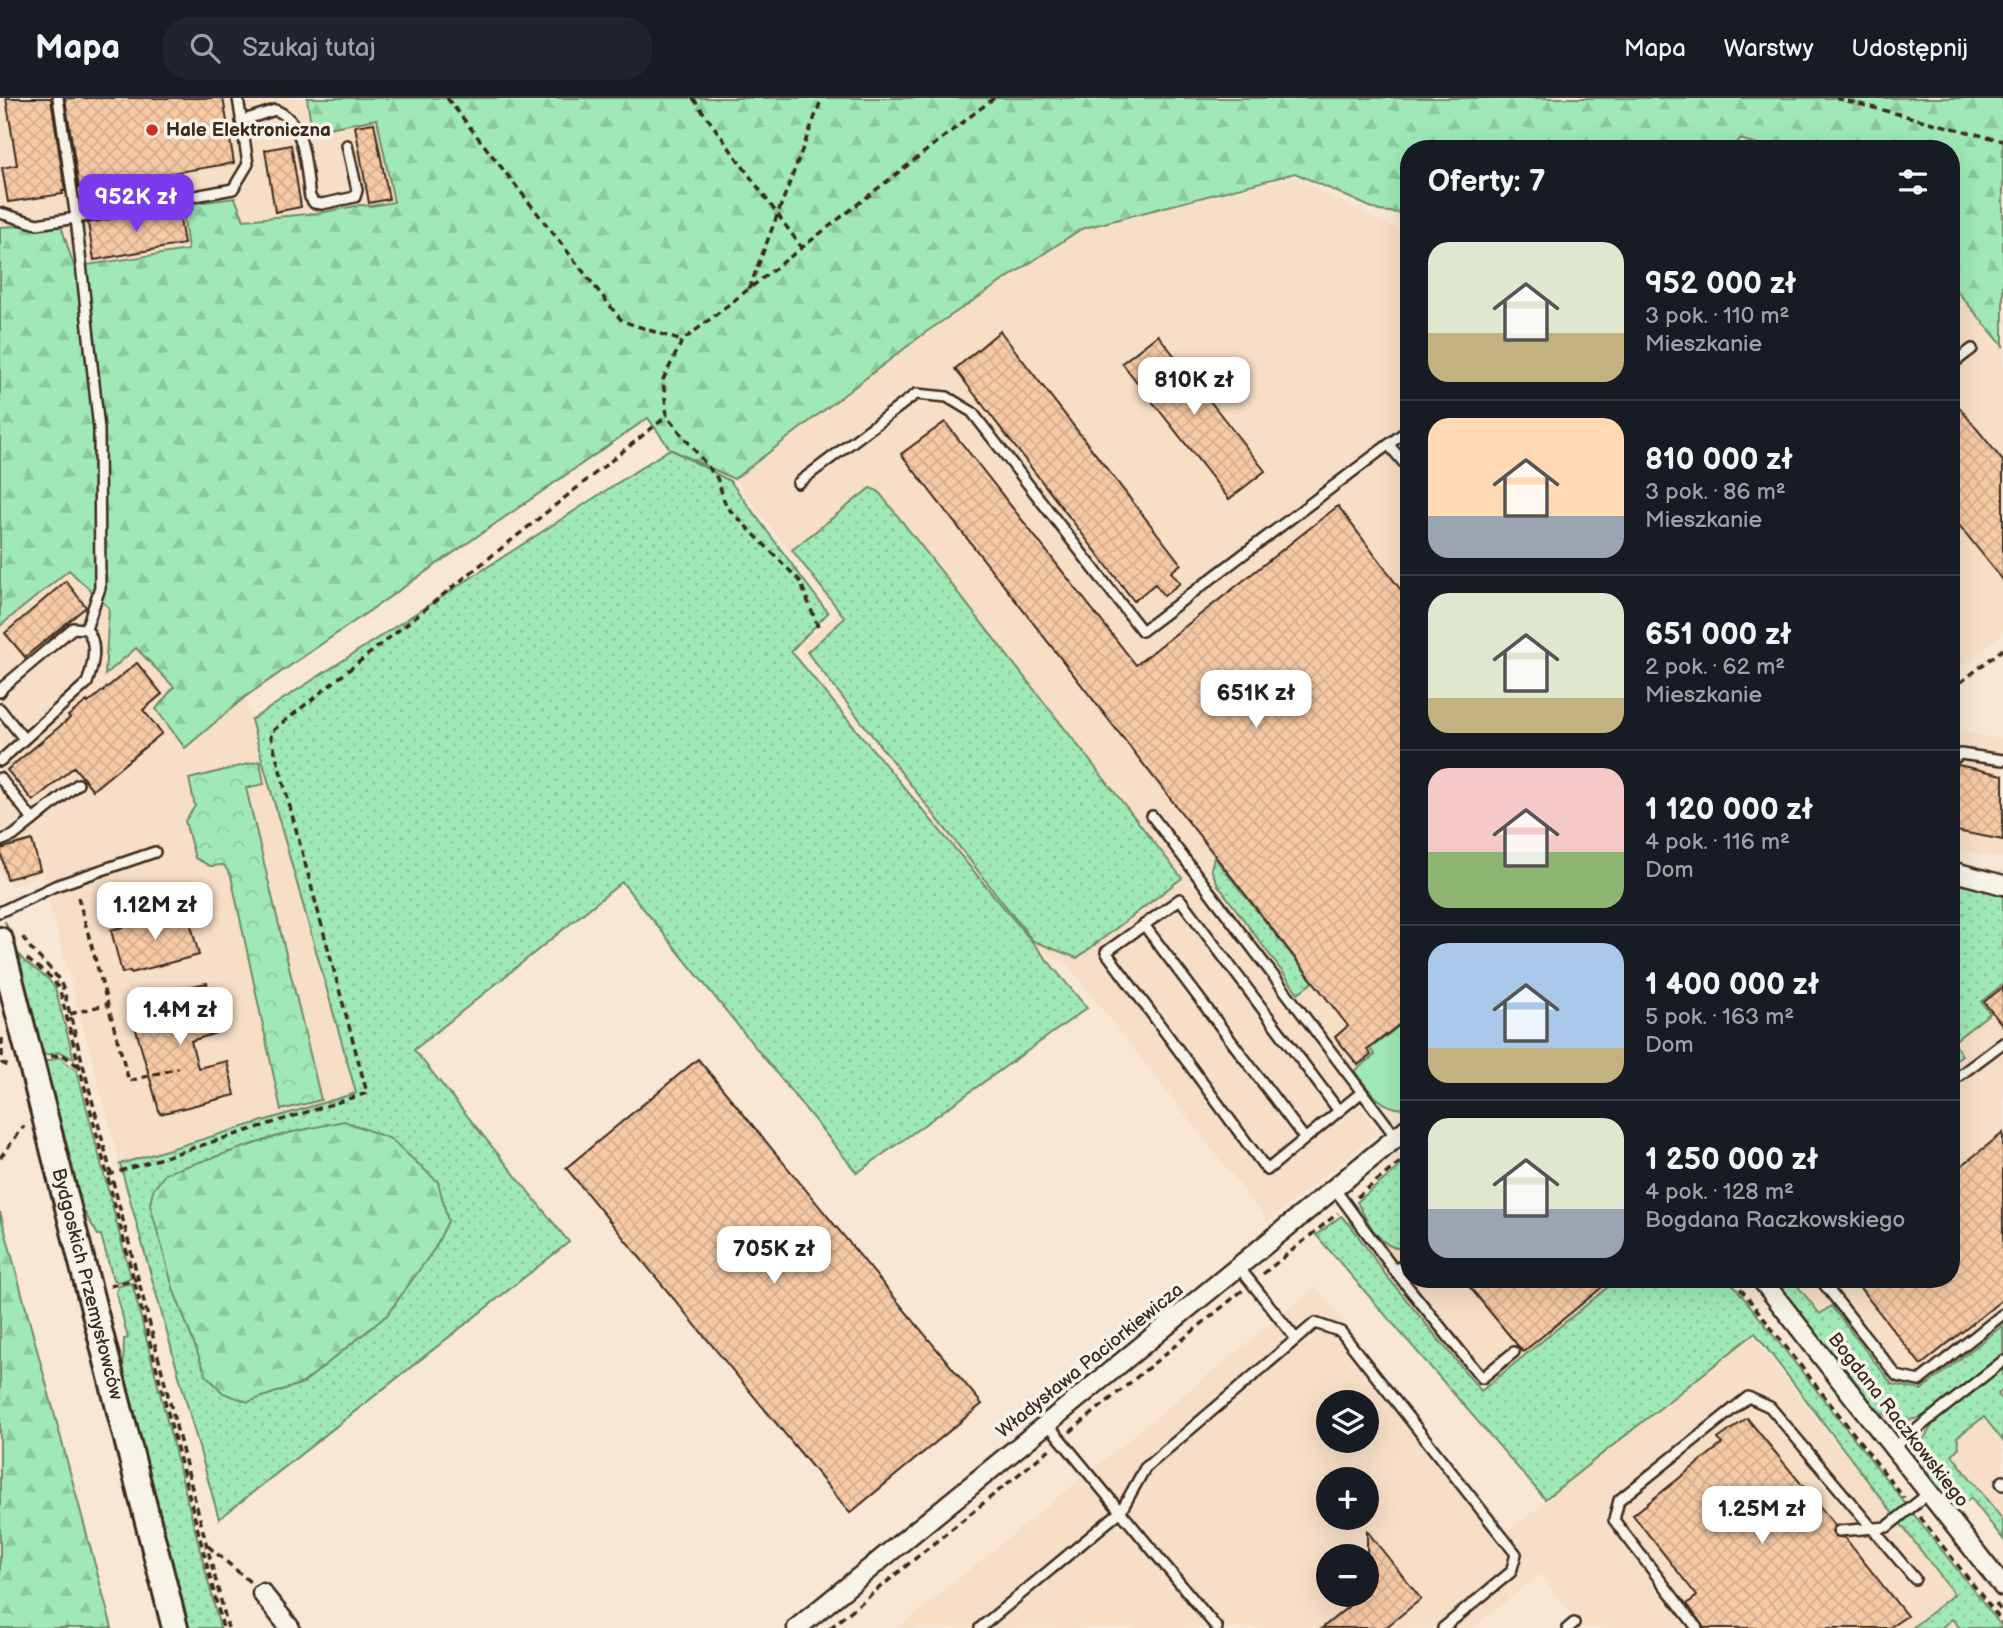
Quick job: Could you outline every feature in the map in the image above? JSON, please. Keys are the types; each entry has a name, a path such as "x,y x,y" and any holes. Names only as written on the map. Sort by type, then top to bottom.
{"street":[{"path":"1960,873 2003,885"},
{"name":"Bydgoskich Przemysłowców","path":"0,940 175,1628"},
{"name":"Władysława Paciorkiewicza","path":"797,1628 1400,1134"},
{"name":"Bogdana Raczkowskiego","path":"1768,1288 2003,1587"},
{"path":"262,1592 290,1628"}],"lane":[{"path":"58,98 76,218 99,429 100,588 86,629"},
{"path":"0,213 37,224 233,189 248,164 238,98"},
{"path":"241,121 275,110 287,117 300,136 310,197 314,203 355,197 357,190 347,145"},
{"path":"1960,358 1972,349"},
{"path":"799,483 916,394 947,397 972,412 1142,631 1400,436"},
{"path":"1389,445 1400,458"},
{"path":"0,692 73,628 86,629"},
{"path":"0,761 87,683 91,672 94,641 86,629"},
{"path":"0,709 24,739"},
{"path":"1960,754 2003,760"},
{"path":"0,778 33,820"},
{"path":"0,841 13,836 78,784"},
{"path":"1152,816 1362,1092 1400,1130"},
{"path":"4,911 55,886 156,852"},
{"path":"1339,1111 1180,899 1106,952 1267,1170 1306,1139 1362,1092"},
{"path":"1144,925 1306,1139"},
{"path":"1960,1075 2003,1043"},
{"path":"1334,1188 1400,1277"},
{"path":"1238,1266 1296,1339"},
{"path":"1395,1271 1400,1267"},
{"path":"1409,1288 1482,1378 1514,1352"},
{"path":"1827,1288 1898,1376 1919,1381 2003,1314"},
{"path":"980,1628 1121,1511 1145,1468 1315,1323 1341,1332 1516,1554 1511,1572 1444,1628"},
{"path":"1893,1448 2003,1361"},
{"path":"1697,1628 1614,1520 1619,1500 1748,1397 1770,1407 1915,1579"},
{"path":"1047,1423 1217,1628"},
{"path":"1839,1531 1887,1527 1929,1493"}],"path":[{"path":"447,98 622,321 682,341"},
{"path":"693,98 802,248"},
{"path":"749,289 822,98"},
{"path":"818,627 800,580 726,506 718,478 667,416 663,380 682,341 994,98"},
{"path":"1836,98 2003,141"},
{"path":"109,1174 367,1093 270,733 667,416"},
{"path":"1960,683 2003,649"},
{"path":"78,897 129,1081 178,1068"},
{"path":"4,911 29,946 60,980 109,1174"},
{"path":"22,954 53,979 60,991 207,1546 226,1628"},
{"path":"70,1014 108,1004"},
{"path":"0,1158 25,1124"},
{"path":"830,1628 1400,1162"},
{"path":"106,1287 137,1279"},
{"path":"137,1279 226,1628"},
{"path":"1739,1288 2003,1623"},
{"path":"207,1546 262,1592"}],"shaded area":[{"path":"0,98 419,98 656,412 245,697 357,1094 120,1164 42,874 13,886 3,879 0,869"},
{"path":"1292,177 1400,231 1400,1097 1360,1071 1345,1082 1377,1133 1268,1221 1068,965 1030,944 800,645 838,614 734,479 809,406 1081,229"},
{"path":"1960,295 2003,346 2003,633 1960,668"},
{"path":"1960,732 2003,739 2003,858 1960,851"},
{"path":"1960,894 2003,907 2003,1340 1929,1399 1882,1395 1799,1288 1960,1288"},
{"path":"1400,1217 1400,1288 1714,1288 1981,1628 1583,1628 1540,1574 1472,1628 898,1628 1316,1287 1506,1532 1556,1495 1424,1330 1350,1258"},
{"path":"2003,1383 2003,1532 1945,1458 1949,1426"}],"green space":[{"path":"307,98 2003,98 2003,346 1960,295 1960,140 1400,140 1400,213 1379,211 1295,173 1081,229 926,332 734,479 670,449 648,418 245,697 185,748 156,709 174,687 136,648 105,675 109,608 69,570 0,626 0,227 17,226 58,216 74,267 188,250 182,205 235,198 244,220 394,202 377,119 312,131"},
{"path":"670,449 730,481 828,613 791,651 1087,1008 857,1173 622,882 414,1050 569,1242 219,1519 120,1164 356,1093 251,720"},
{"path":"870,488 878,491 1182,878 1077,958 1033,941 807,652 845,618 792,550"},
{"path":"260,761 264,784 246,788 321,1100 281,1110 231,876 224,865 210,866 195,858 185,821 195,806 189,779"},
{"path":"1214,857 1313,982 1298,993 1218,885 1211,869"},
{"path":"1960,882 2003,893 2003,984 1981,1002 1990,1013 1960,1037"},
{"path":"5,921 17,953 55,988 74,1059 60,1052 39,1056"},
{"path":"1400,1025 1400,1109 1381,1101 1355,1071 1375,1055 1370,1049"},
{"path":"59,1057 77,1071 131,1278 118,1282 113,1279 101,1235 98,1235 77,1200 41,1063"},
{"path":"344,1121 391,1139 438,1182 448,1221 435,1248 387,1315 303,1383 248,1402 223,1393 206,1375 174,1291 150,1205 153,1190 166,1173 284,1134"},
{"path":"1400,1166 1400,1248 1392,1247 1377,1235 1357,1202"},
{"path":"0,1212 112,1628 0,1628"},
{"path":"1341,1216 1481,1391 1607,1288 1736,1288 2003,1628 1960,1628 1952,1619 1941,1628 1912,1628 1954,1594 1755,1333 1545,1499 1316,1235"},
{"path":"132,1283 220,1628 186,1628 123,1381 124,1339 128,1338 116,1291 119,1286"},
{"path":"1781,1288 1799,1288 1820,1314 1831,1306 1892,1384 1921,1390 2003,1325 2003,1354 1935,1409 1914,1419 1903,1420 1892,1418 1874,1406"},
{"path":"2003,1367 2003,1390 1998,1394 2003,1400 2003,1441 1984,1417 1957,1437 1959,1447 1952,1455 2003,1520 2003,1539 1971,1498 1955,1510 1926,1471 1922,1457 1923,1440 1935,1421"}],"building":[{"path":"6,98 51,98 65,191 62,191 63,194 8,202 2,168 17,165"},
{"name":"Hale Elektroniczna","path":"65,98 223,98 234,163 79,188"},
{"path":"374,123 389,199 369,203 355,126"},
{"path":"291,145 301,207 275,212 265,150"},
{"path":"178,207 184,244 94,260 88,223"},
{"path":"1000,331 1181,564 1171,572 1180,583 1164,596 1155,584 1134,601 955,369"},
{"path":"1158,335 1265,471 1229,499 1122,363"},
{"path":"1960,408 2003,461 2003,580 1960,526"},
{"path":"945,422 1136,665 1338,506 1400,589 1400,1024 1367,1050 1371,1055 1358,1065 1335,1037 1348,1026 901,454"},
{"path":"66,581 86,607 25,657 5,633"},
{"path":"137,663 162,694 143,710 162,733 93,790 74,767 33,801 7,770 70,718 68,716"},
{"path":"1960,765 2003,775 2003,840 1960,832"},
{"path":"32,840 40,870 7,879 0,849"},
{"path":"187,910 199,955 122,973 111,930"},
{"path":"207,983 219,1032 191,1041 198,1068 227,1061 235,1095 160,1114 129,1005 137,1000 137,997"},
{"path":"2003,987 2003,1026 1984,1002"},
{"path":"698,1059 982,1404 850,1513 566,1168"},
{"path":"2003,1133 2003,1299 1921,1365 1860,1288 1960,1288 1960,1167"},
{"path":"1470,1288 1601,1288 1523,1352"},
{"path":"1747,1418 1835,1525 1832,1531 1834,1536 1845,1538 1907,1616 1889,1628 1704,1628 1687,1604 1697,1596 1633,1515 1722,1444 1718,1439"},
{"path":"1367,1531 1377,1544 1367,1544"},
{"path":"1379,1546 1421,1599 1385,1628 1322,1628 1348,1607 1379,1607"}],"place":[{"name":"Hale Elektroniczna","path":"152,130"}]}
